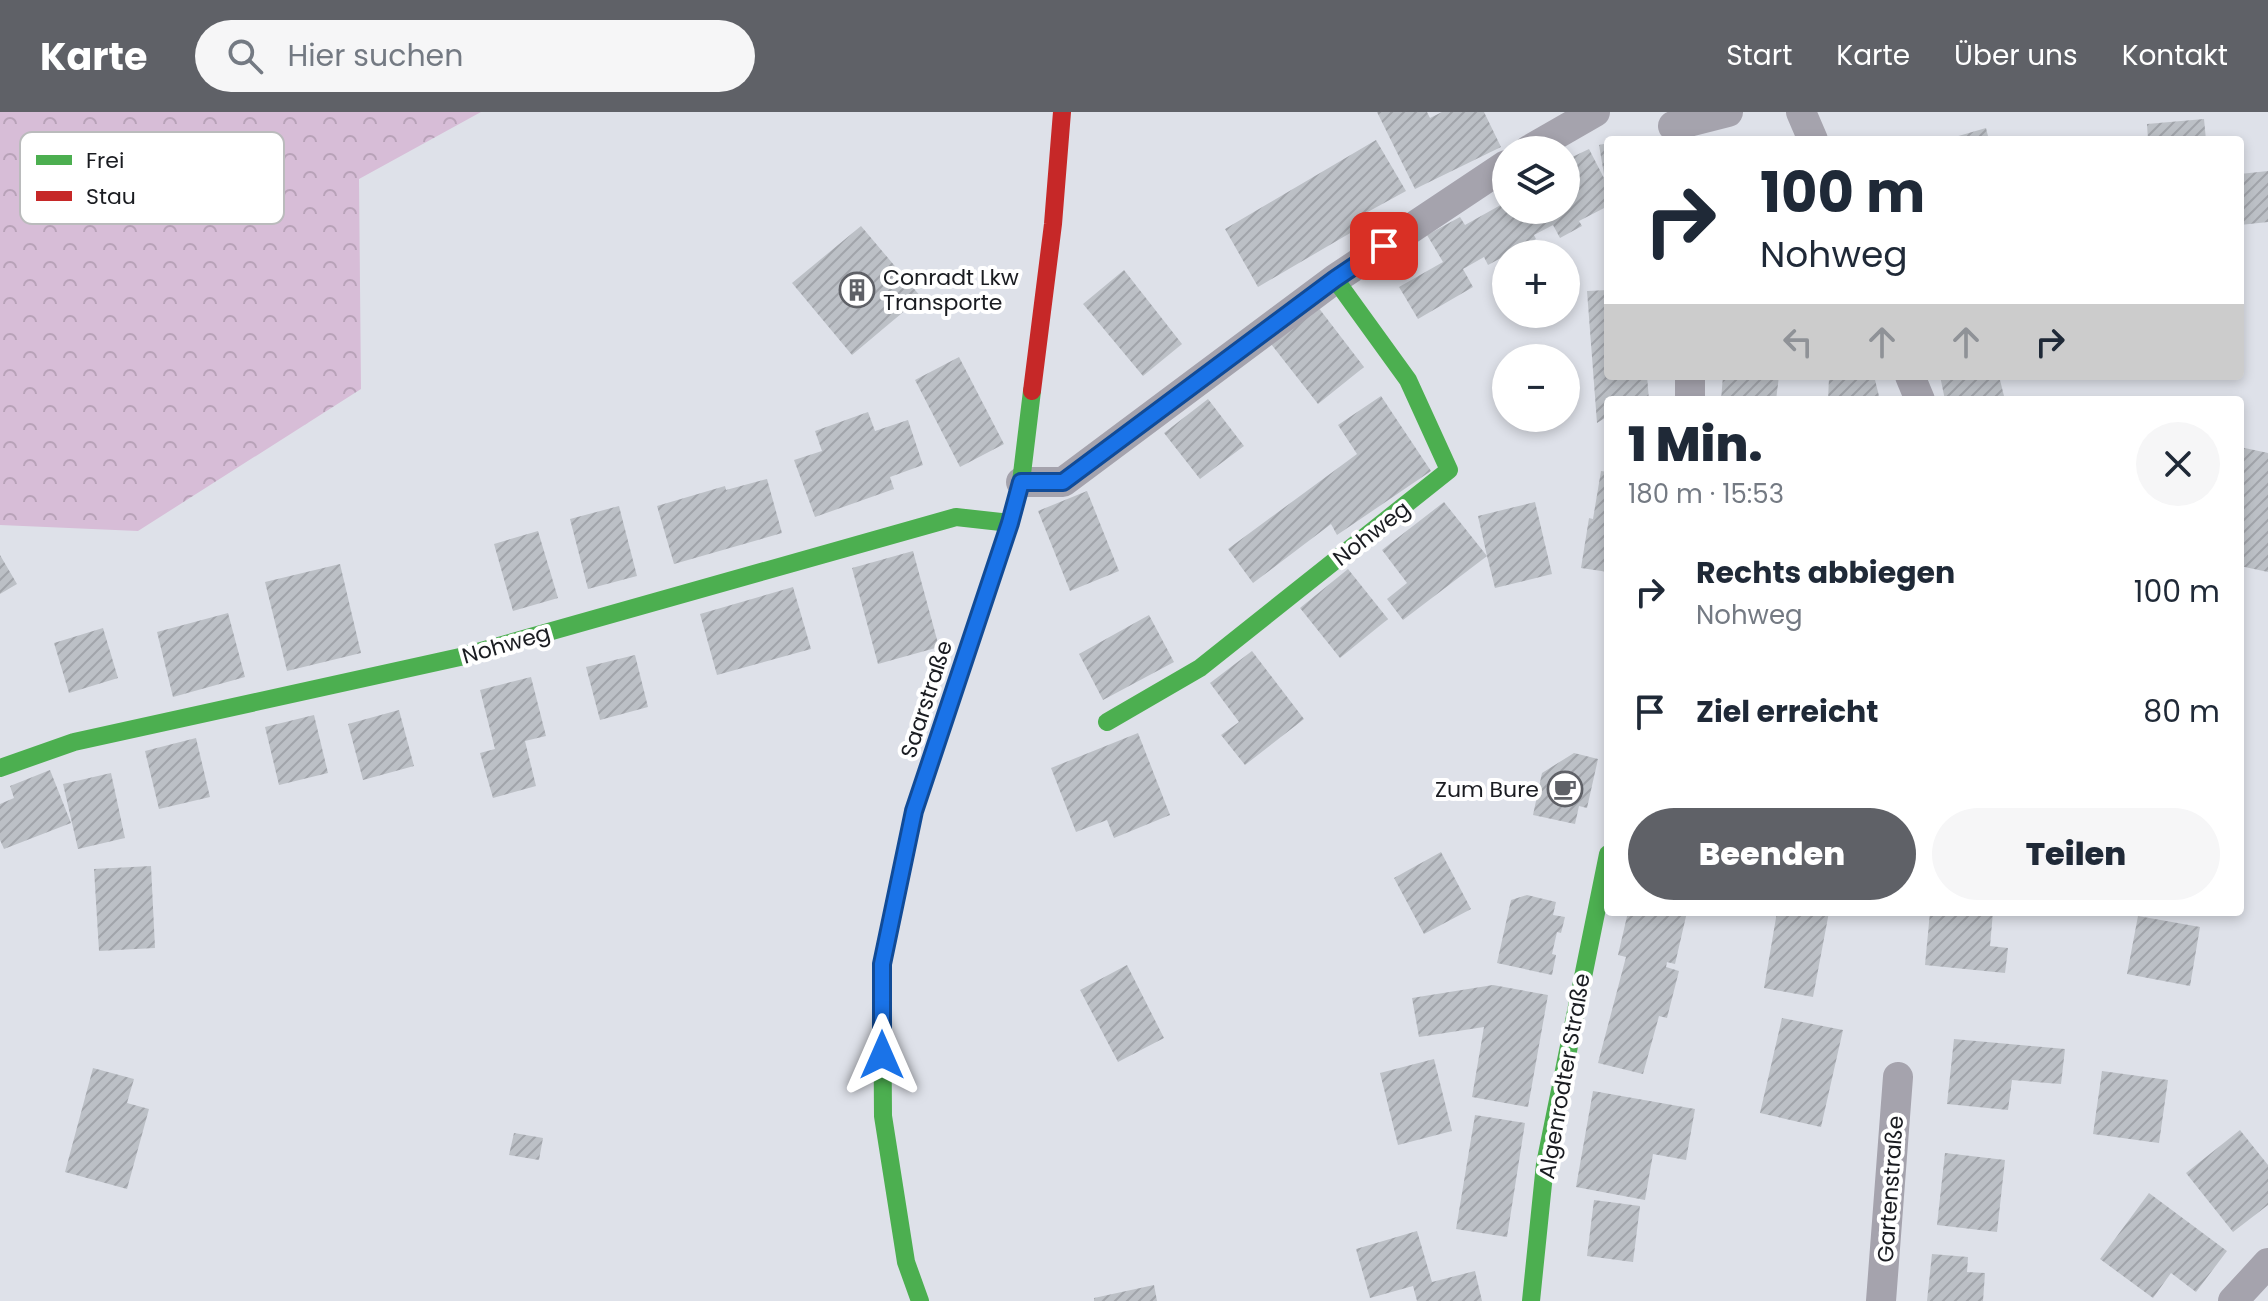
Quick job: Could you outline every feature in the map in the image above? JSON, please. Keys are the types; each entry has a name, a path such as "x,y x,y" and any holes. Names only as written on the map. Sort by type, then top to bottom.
{"street":[{"name":"Saarstraße","path":"920,1301 906,1262 883,1116 882,964 914,811 1021,482 1053,224 1062,112"},
{"path":"1553,136 1595,112"},
{"path":"1672,126 1728,112"},
{"path":"1801,112 1811,136"},
{"path":"1021,482 1063,482 1335,279 1492,174"},
{"name":"Nohweg","path":"1107,722 1200,668 1449,470 1408,380 1335,279"},
{"name":"Nohweg","path":"0,768 74,742 460,657 956,517 1010,523"},
{"name":"Algenrodter Straße","path":"1531,1301 1545,1164 1604,873"},
{"name":"Gartenstraße","path":"1881,1301 1898,1077"},
{"path":"2233,1301 2268,1263"}],"green space":[{"path":"0,112 481,112 359,179 361,389 138,531 0,525"}],"building":[{"path":"1377,112 1427,112 1430,118 1442,112 1484,112 1496,136 1492,136 1492,151 1415,189"},
{"path":"2204,119 2206,136 2148,136 2147,124"},
{"path":"1986,128 1988,136 1958,136"},
{"path":"1376,140 1406,191 1364,214 1369,222 1258,287 1225,229"},
{"path":"1604,144 1604,174 1599,145"},
{"path":"1589,149 1604,178 1604,208 1580,220 1580,153"},
{"path":"2268,171 2268,222 2244,225 2244,174"},
{"path":"1492,210 1492,224 1580,223 1582,226 1560,238 1553,225 1534,235 1534,240 1492,240 1492,263 1488,265 1484,257 1463,269 1473,287 1418,319 1399,287 1443,262 1427,235 1460,217 1465,225"},
{"name":"Conradt Lkw Transporte","path":"861,226 921,297 852,355 792,283"},
{"path":"1124,270 1182,344 1143,376 1083,304"},
{"path":"1604,290 1604,380 1647,380 1649,396 1604,396 1604,419 1597,423 1587,291"},
{"path":"1318,307 1364,367 1318,404 1271,344"},
{"path":"959,357 1004,444 960,467 915,380"},
{"path":"1723,380 1778,380 1776,396 1721,396"},
{"path":"1829,380 1875,380 1879,396 1828,396"},
{"path":"1941,380 2000,380 2004,396 1944,396"},
{"path":"1381,396 1431,471 1337,535 1331,524 1253,583 1228,549 1357,454 1338,425"},
{"path":"1208,399 1244,446 1200,479 1164,433"},
{"path":"868,412 875,431 908,420 923,465 890,477 894,489 815,517 794,460 822,451 815,431"},
{"path":"2244,448 2268,453 2268,572 2244,567"},
{"path":"1601,471 1604,471 1604,571 1581,568 1589,518 1593,519"},
{"path":"767,479 782,533 674,564 657,506 725,486 726,490"},
{"path":"1087,491 1119,571 1070,591 1038,511"},
{"path":"1444,502 1487,556 1403,620 1387,599 1407,583 1382,550"},
{"path":"1535,502 1552,574 1495,588 1478,516"},
{"path":"619,506 637,576 588,589 570,519"},
{"path":"538,531 558,598 513,611 494,544"},
{"path":"913,551 939,647 878,664 852,568"},
{"path":"0,555 17,584 0,594"},
{"path":"340,564 361,653 287,671 265,582"},
{"path":"1348,569 1388,619 1340,658 1300,608"},
{"path":"793,587 811,649 717,675 700,614"},
{"path":"228,613 245,677 173,697 157,632"},
{"path":"1149,615 1174,662 1103,700 1079,654"},
{"path":"103,628 118,678 69,693 54,643"},
{"path":"1252,651 1304,719 1245,765 1221,735 1239,722 1210,683"},
{"path":"635,655 648,707 600,720 586,667"},
{"path":"531,677 546,736 525,741 536,786 493,798 480,753 495,749 480,690"},
{"path":"399,710 414,766 363,780 348,724"},
{"path":"314,715 328,773 279,785 265,727"},
{"path":"1138,733 1170,815 1114,838 1107,820 1076,832 1051,768"},
{"path":"196,738 210,797 159,809 145,751"},
{"name":"Zum Bure","path":"1574,753 1598,759 1587,808 1579,806 1575,824 1533,815 1542,773"},
{"path":"50,770 71,823 4,849 0,840 0,804 14,798 10,786"},
{"path":"111,773 125,838 78,849 63,784"},
{"path":"1441,852 1471,909 1424,934 1394,878"},
{"path":"151,866 155,948 99,951 94,869"},
{"path":"1527,895 1556,902 1553,915 1565,917 1561,933 1557,932 1552,954 1556,955 1552,975 1497,963 1511,900"},
{"path":"1627,916 1686,916 1675,964 1667,962 1666,967 1679,971 1667,1018 1659,1016 1643,1074 1598,1063 1626,957 1618,955"},
{"path":"1776,916 1828,916 1813,997 1764,988"},
{"path":"1930,916 1993,916 1990,946 2008,948 2005,973 1925,965"},
{"path":"2138,916 2200,927 2190,986 2127,974"},
{"path":"1127,965 1164,1038 1118,1062 1080,990"},
{"path":"1493,985 1548,995 1528,1107 1472,1097 1484,1027 1419,1037 1412,998"},
{"path":"1782,1018 1843,1030 1821,1127 1760,1113"},
{"path":"1954,1039 2065,1049 2061,1084 2012,1080 2008,1110 1947,1104"},
{"path":"1434,1059 1452,1131 1398,1145 1380,1073"},
{"path":"93,1068 134,1079 127,1103 149,1109 127,1189 65,1172"},
{"path":"2102,1071 2168,1080 2159,1143 2093,1134"},
{"path":"1593,1091 1695,1109 1686,1160 1653,1154 1645,1200 1576,1187"},
{"path":"1475,1115 1525,1123 1507,1237 1456,1229"},
{"path":"2240,1130 2268,1165 2268,1205 2233,1232 2186,1173"},
{"path":"514,1133 543,1138 539,1160 509,1155"},
{"path":"1945,1153 2005,1160 1997,1232 1937,1225"},
{"path":"2149,1193 2227,1251 2196,1292 2171,1273 2153,1298 2100,1259"},
{"path":"1594,1200 1640,1206 1633,1262 1587,1256"},
{"path":"1417,1231 1432,1282 1475,1271 1482,1301 1417,1301 1413,1286 1370,1298 1356,1249"},
{"path":"1932,1254 1968,1257 1967,1272 1985,1273 1983,1301 1927,1301"},
{"path":"1154,1285 1157,1301 1094,1301 1094,1298"}],"traffic: fast":[{"path":"1107,722 1200,668 1449,470 1408,380 1335,279"},
{"path":"920,1301 906,1262 883,1116 882,964 914,811 1021,482 1032,391"},
{"path":"0,768 74,742 460,657 956,517 1010,523"},
{"path":"1531,1301 1545,1164 1604,874"}],"traffic: jam":[{"path":"1032,391 1053,224 1062,112"}],"place":[{"name":"Conradt Lkw Transporte","path":"857,290"},
{"name":"Zum Bure","path":"1565,789"}],"route":[{"path":"882,1055 882,964 914,811 1021,482 1063,482 1335,279 1384,246"}]}
